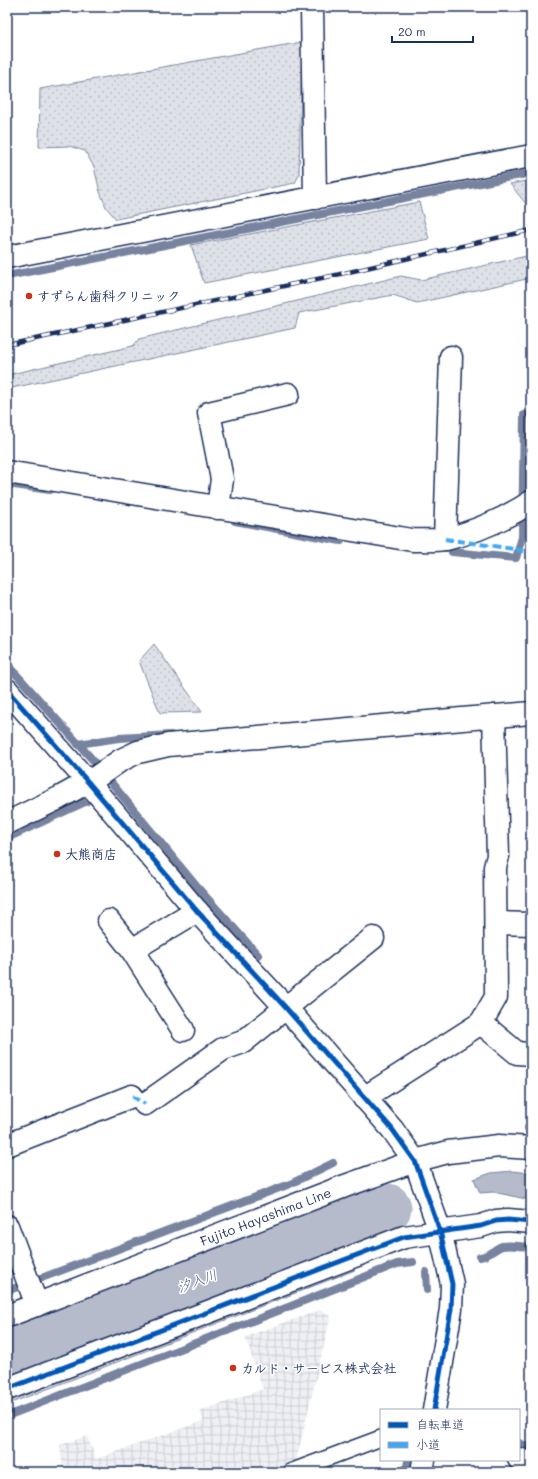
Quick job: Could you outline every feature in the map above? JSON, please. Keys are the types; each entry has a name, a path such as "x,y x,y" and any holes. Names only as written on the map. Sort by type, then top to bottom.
{"street":[{"path":"312,7 315,198"},
{"path":"7,257 531,156"},
{"path":"445,539 451,357"},
{"path":"218,508 222,479 209,414 288,394"},
{"path":"7,472 412,540 430,541 445,539 490,524 523,507"},
{"path":"7,690 98,776 197,911 286,1008 392,1129 415,1161 440,1232 452,1284 451,1309 434,1409"},
{"path":"7,823 59,798 98,776 121,760 138,752 168,745 531,713"},
{"path":"364,1098 481,1023 496,996 495,867 498,856 494,716"},
{"path":"132,950 197,911"},
{"path":"109,921 132,950 183,1030"},
{"path":"496,923 531,924"},
{"path":"7,1145 138,1100 223,1049 243,1042 373,938"},
{"path":"481,1023 518,1053 531,1054"},
{"name":"Fujito Hayashima Line","path":"7,1316 34,1299 415,1161 448,1152 499,1146 531,1148"},
{"path":"7,1389 404,1237 481,1226 496,1221 508,1220 531,1222"},
{"path":"7,1226 34,1299"},
{"path":"520,1459 531,1464"},
{"path":"422,1472 424,1461"}],"lane":[{"path":"290,1472 380,1438"}],"shaded area":[{"path":"302,42 299,175 295,183 116,219 106,207 100,192 94,167 85,151 69,146 39,147 40,89"},
{"path":"531,180 531,210 510,184"},
{"path":"419,202 429,239 204,283 191,245"},
{"path":"531,255 531,278 417,303 393,295 299,313 295,328 7,389 7,375 133,346 139,339 401,276 421,280"},
{"path":"154,644 202,712 160,713 139,661"},
{"path":"360,1228 362,1237 337,1247 338,1255 7,1380 7,1366"},
{"path":"348,1264 355,1270 11,1403 7,1395"},
{"path":"320,1310 331,1316 296,1461 267,1472 63,1472 60,1445 87,1436 96,1459 203,1421 200,1411 263,1389 245,1337"}],"water":[{"path":"512,1171 531,1173 531,1200 493,1192 480,1193 474,1179 491,1173"}],"waterway":[{"path":"7,276 531,173"},
{"path":"452,552 516,558 522,537 524,415 531,415"},
{"path":"7,484 50,490"},
{"path":"235,521 341,541"},
{"path":"7,664 91,758 198,888 258,955"},
{"path":"78,744 119,738 171,735"},
{"path":"7,838 87,801"},
{"path":"7,1291 290,1184 333,1163"},
{"name":"汐入川","path":"7,1355 387,1208"},
{"path":"480,1257 505,1245 531,1247"},
{"path":"7,1416 397,1264 413,1262"},
{"path":"426,1272 427,1290"},
{"path":"520,1443 531,1448"},
{"path":"406,1472 408,1461"}],"railway":[{"path":"7,345 336,275 531,230"}],"marked path":[{"path":"445,539 514,549 531,553"},
{"path":"132,1096 145,1104"}],"cycle path":[{"path":"7,690 88,782 197,911 286,1008 392,1129 415,1161 440,1231 452,1284 451,1309 434,1409"},
{"path":"7,1389 404,1237 481,1226 496,1221 508,1220 531,1222"}],"place":[{"name":"すずらん歯科クリニック","path":"29,296"},
{"name":"大熊商店","path":"57,854"},
{"name":"カルド・サービス株式会社","path":"233,1368"}]}
